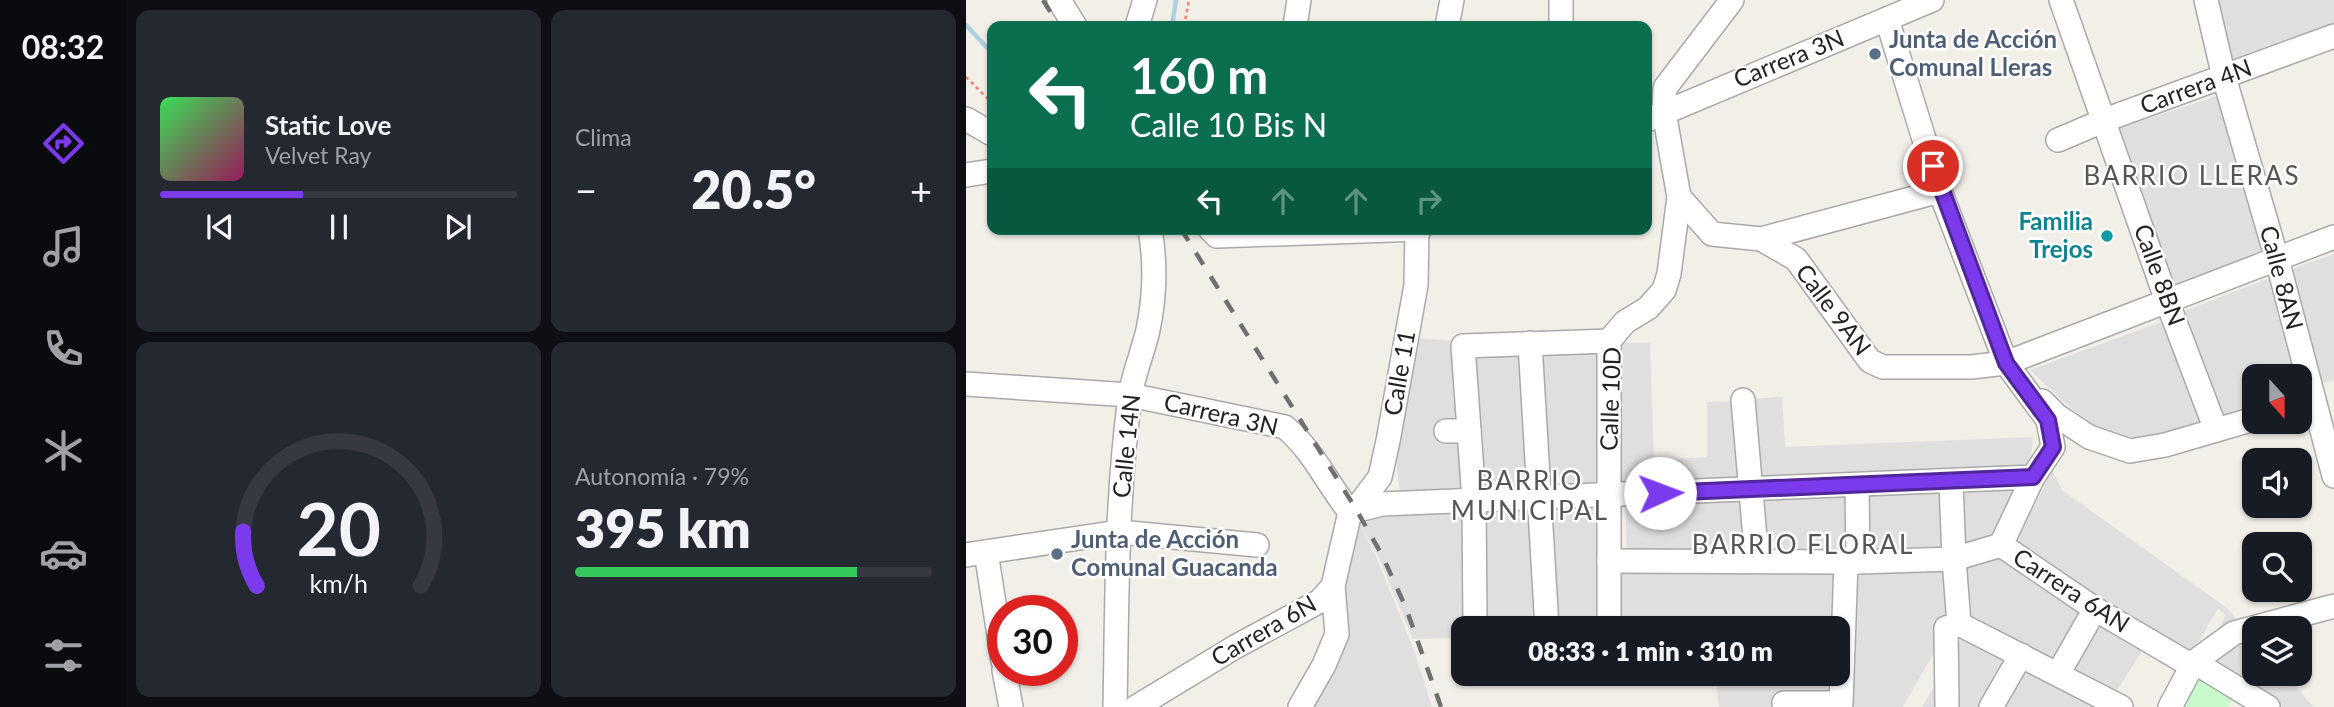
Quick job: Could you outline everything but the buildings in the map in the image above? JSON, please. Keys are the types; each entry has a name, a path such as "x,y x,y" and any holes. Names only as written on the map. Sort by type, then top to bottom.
{"street":[{"path":"1059,0 1072,21"},
{"path":"1139,21 1145,0"},
{"path":"1296,21 1299,0"},
{"path":"1448,21 1452,0"},
{"path":"1561,0 1561,21"},
{"path":"1656,116 1665,88 1732,0"},
{"name":"Carrera 3N","path":"1656,116 1894,11 1933,0"},
{"name":"Calle 8BN","path":"2061,0 2167,301 2216,430"},
{"name":"Calle 8AN","path":"2206,0 2224,77 2316,400 2334,476"},
{"path":"1894,11 1940,191 2006,363 2048,420 2053,447 2001,545"},
{"name":"Carrera 4N","path":"2058,140 2105,120 2334,36"},
{"name":"Calle 10D","path":"1610,616 1615,561 1609,341 1625,322 1648,308 1664,290 1669,274 1679,197 1656,116"},
{"path":"966,118 987,131"},
{"path":"966,174 987,172"},
{"path":"1761,239 1940,191"},
{"name":"Calle 9AN","path":"1679,197 1712,233 1761,239 1796,259 1870,361 1883,367 1971,367 2006,363 2334,237"},
{"name":"Calle 14N","path":"1115,707 1119,532 1130,395 1148,329 1154,290 1155,257 1151,235"},
{"name":"Calle 11","path":"1353,511 1380,477 1416,285 1418,235"},
{"path":"1475,616 1474,500 1463,346 1609,341"},
{"path":"1530,343 1546,616"},
{"path":"2006,363 2056,415 2089,437 2130,451 2165,445 2242,422"},
{"name":"Carrera 3N","path":"966,384 1130,395 1285,427 1302,442 1335,493 1353,511"},
{"path":"1743,400 1757,561"},
{"path":"1446,431 1469,431"},
{"path":"1353,511 1382,504 1951,482 2038,471"},
{"path":"1951,482 1959,624"},
{"path":"1784,703 1841,703 1857,486"},
{"name":"Carrera 6N","path":"1136,707 1235,647 1320,601 1333,586 1353,511"},
{"path":"987,598 976,554 1119,532 1257,545"},
{"name":"Carrera 6AN","path":"1615,561 1852,562 1954,559 2001,545 2095,609 2268,707"},
{"path":"1300,707 1338,634 1333,586"},
{"path":"2169,707 2193,664 2234,633 2334,606"},
{"path":"2058,674 2095,609"},
{"path":"1947,707 1946,628 1959,624 2058,674 2081,698 2121,707"},
{"path":"1991,707 2021,656"},
{"path":"1318,707 1324,665"},
{"path":"1007,686 1011,707"}],"path":[{"path":"1185,21 1189,0"},
{"path":"966,77 987,98"}],"shaded area":[{"path":"2216,0 2334,0 2334,27 2233,64"},
{"path":"2220,95 2265,254 2173,288 2117,129"},
{"path":"2334,254 2334,380 2321,384 2289,270"},
{"path":"2270,278 2293,364 2242,364 2242,412 2223,418 2184,311"},
{"path":"2161,322 2204,423 2133,438 2097,427 2066,404 2030,370"},
{"path":"1411,338 1458,341 1467,495 1401,498 1393,441"},
{"path":"1608,341 1608,616 1451,616 1451,638 1413,639 1377,554 1359,522 1375,554 1415,653 1432,707 1304,707 1335,599 1351,512 1474,501 1464,346"},
{"path":"1614,343 1650,343 1654,460 1707,457 1707,402 1738,401 1744,485 1615,490"},
{"path":"1782,397 1785,447 2033,437 2029,473 1755,484 1749,399"},
{"path":"2052,470 2062,490 2227,608 2242,625 2242,686 2295,686 2314,707 2273,707 2200,664 2226,615 2218,609 2189,658 2119,610 2004,549 2028,517 2044,487 2047,473"},
{"path":"2022,484 1998,538 1957,553 1954,486"},
{"path":"1946,486 1948,556 1861,558 1861,490"},
{"path":"1852,491 1853,557 1762,556 1756,495"},
{"path":"1745,495 1751,556 1627,556 1625,499"},
{"path":"1994,556 2111,619 2147,643 2113,697 1965,621 1962,568"},
{"path":"1616,566 1839,570 1837,616 1618,616"},
{"path":"1941,568 1952,621 1903,707 1850,707 1854,570"},
{"path":"1963,636 2103,707 1922,707"},
{"path":"1716,686 1836,686 1835,707 1719,707"}],"green space":[{"path":"2196,668 2237,691 2228,707 2174,707"}],"waterway":[{"path":"1173,21 1176,0"},
{"path":"966,25 987,48"}],"railway":[{"path":"1043,0 1056,21"},
{"path":"1185,235 1356,509 1383,557 1406,608 1441,707"}],"place":[{"name":"Junta de Acción Comunal Lleras","path":"1875,54"},
{"name":"Familia Trejos","path":"2107,236"},
{"name":"Junta de Acción Comunal Guacanda","path":"1057,554"}],"district":[{"name":"BARRIO LLERAS","path":"2192,176"},
{"name":"BARRIO MUNICIPAL","path":"1530,496"},
{"name":"BARRIO FLORAL","path":"1803,545"}],"route":[{"path":"1660,493 2033,477 2053,447 2048,420 2006,363 1940,191 1933,166"}]}
